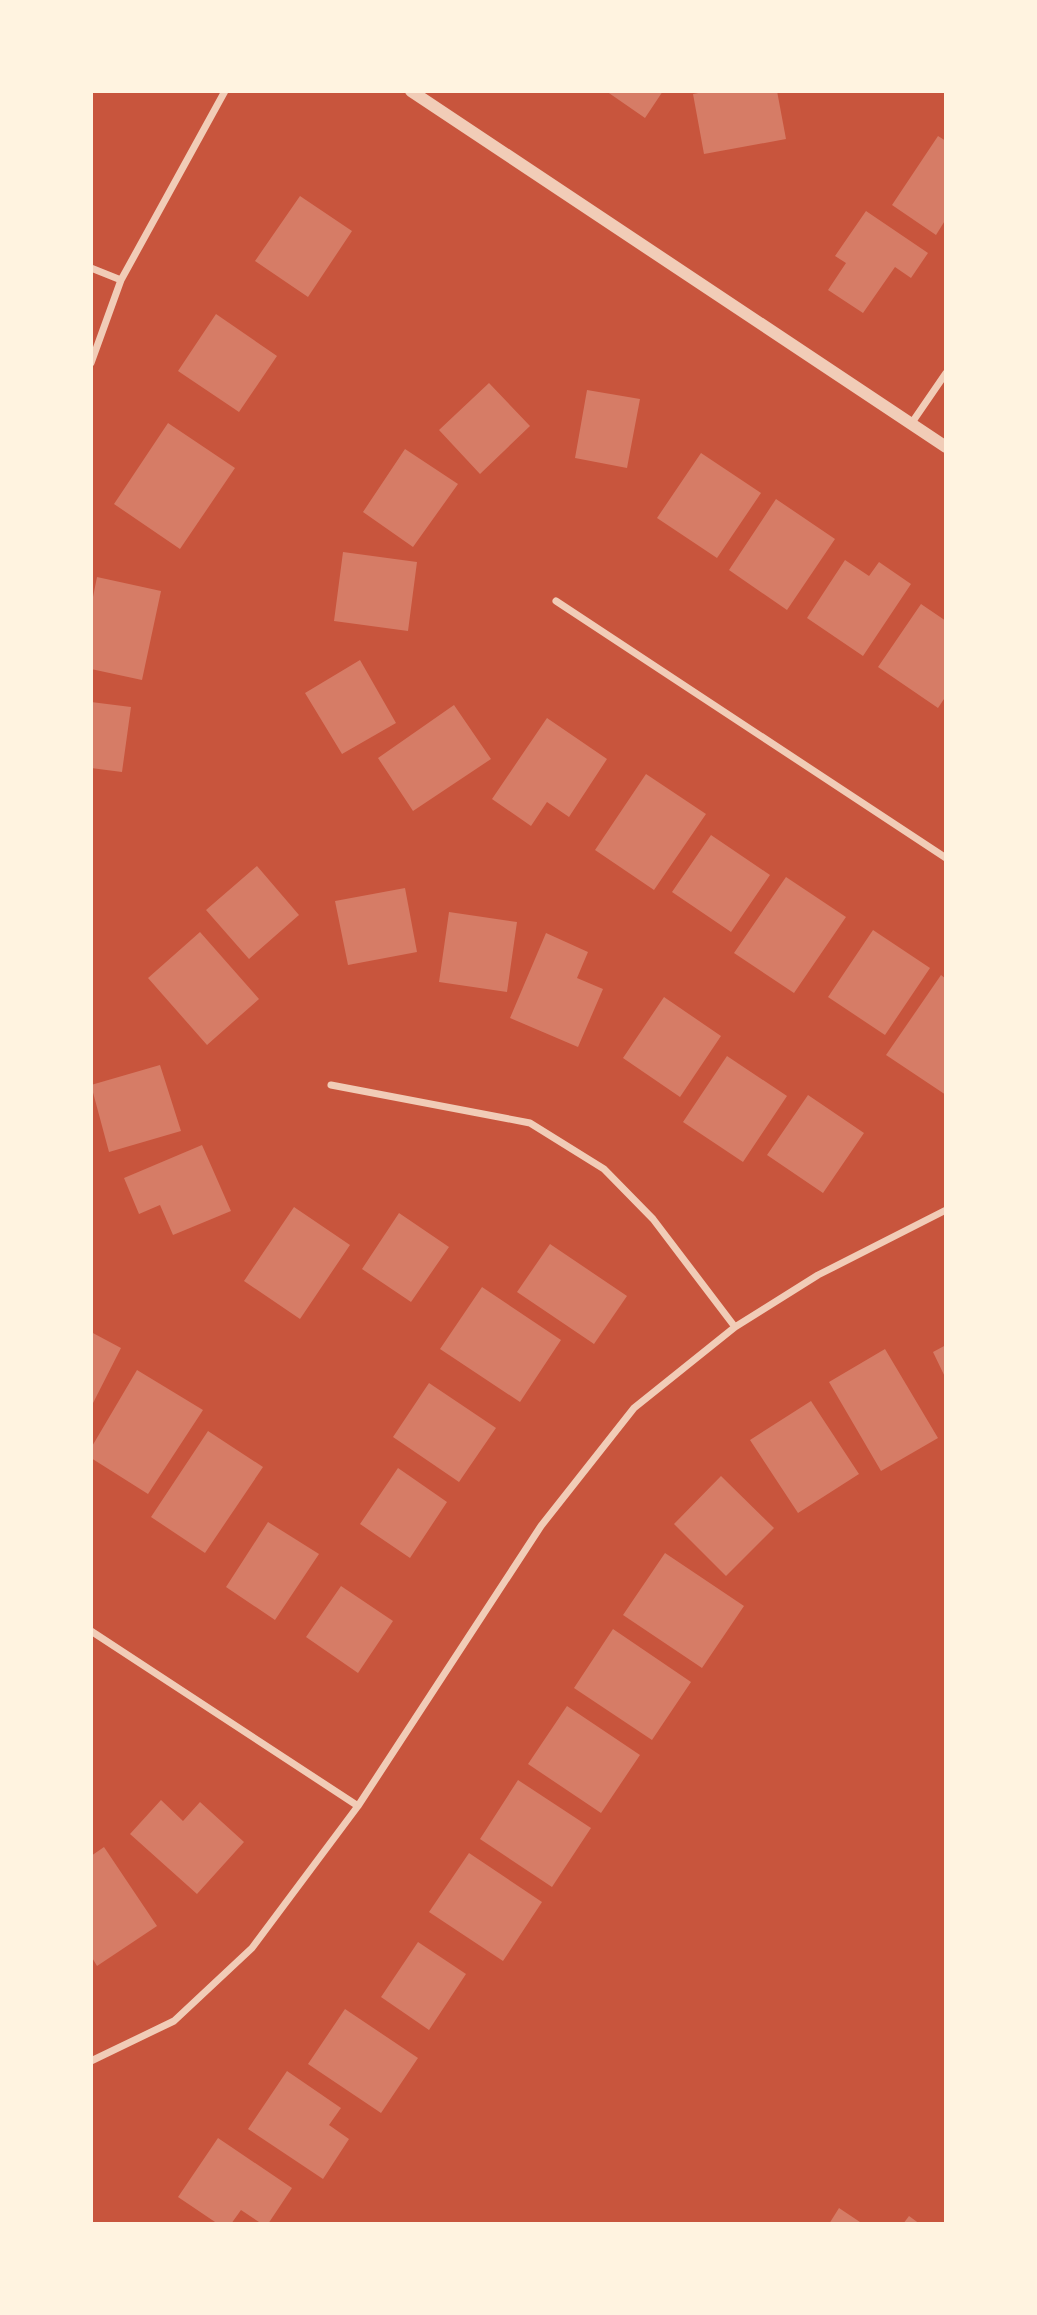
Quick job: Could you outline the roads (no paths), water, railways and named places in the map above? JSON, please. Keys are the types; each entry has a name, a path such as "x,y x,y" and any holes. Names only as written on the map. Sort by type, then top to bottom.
{"street":[{"path":"91,363 121,280 225,91"},
{"path":"411,91 946,447"},
{"path":"91,268 121,280"},
{"path":"911,424 946,373"},
{"path":"556,601 946,858"},
{"path":"331,1085 530,1122 604,1169 653,1219 735,1326"},
{"path":"91,2061 174,2021 252,1948 358,1806 541,1526 634,1408 735,1326 818,1275 946,1210"},
{"path":"91,1631 358,1806"}]}
